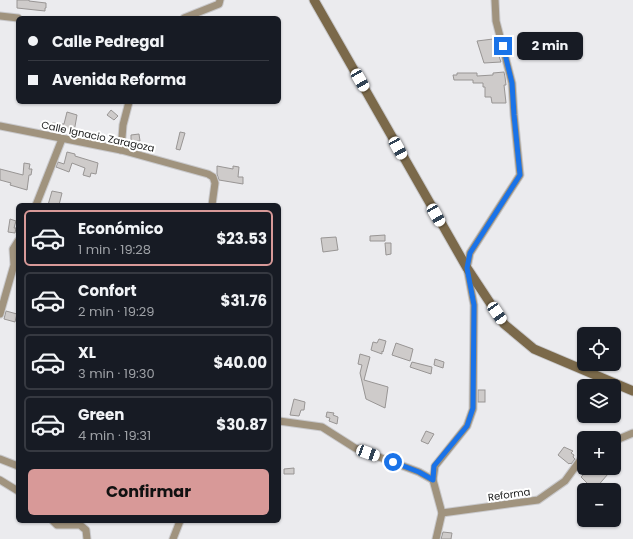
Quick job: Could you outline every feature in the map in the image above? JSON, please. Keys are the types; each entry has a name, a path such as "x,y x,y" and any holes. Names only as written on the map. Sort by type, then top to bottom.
{"main road":[{"path":"314,0 467,268 504,324 534,349 633,391"}],"street":[{"path":"189,16 219,4 220,0"},
{"path":"436,539 442,514 433,480 434,466 467,426 473,408 474,305 467,268 470,253 520,175 512,83 496,21 495,0"},
{"path":"0,16 16,18"},
{"path":"121,150 123,125 128,104"},
{"name":"Calle Ignacio Zaragoza","path":"0,126 121,150 208,174 214,177 215,183 212,203"},
{"path":"37,203 62,138"},
{"path":"0,314 14,265 13,249 16,245"},
{"path":"281,422 322,427 355,448 419,472 433,480"},
{"path":"621,438 633,433"},
{"path":"0,459 16,465"},
{"name":"Reforma","path":"442,514 538,500 565,481 577,465"},
{"path":"0,480 16,490"},
{"path":"55,523 57,525 80,525 86,530 87,539"},
{"path":"173,539 179,523"}],"building":[{"path":"17,0 29,0 46,3 45,11 17,8"},
{"path":"493,39 501,62 484,63 477,41"},
{"path":"504,72 506,103 492,103 491,97 485,97 485,87 483,87 483,83 473,83 473,80 454,80 453,75 457,75 457,73 477,73 477,76 493,75 493,73"},
{"path":"111,110 118,116 114,120 107,115"},
{"path":"67,112 77,115 74,132 52,128 52,123 64,124"},
{"path":"180,132 185,133 180,150 176,149"},
{"path":"139,134 140,141 131,141 131,135"},
{"path":"67,152 98,163 96,174 91,173 90,177 83,175 85,168 72,163 69,172 56,167 58,162 64,164"},
{"path":"24,163 30,164 29,169 32,169 31,175 29,175 27,190 10,185 11,183 0,180 0,169 23,175"},
{"path":"217,166 233,169 233,166 239,167 238,177 243,177 243,184 219,180"},
{"path":"52,191 62,193 60,203 49,203"},
{"path":"10,219 16,221 14,228 16,228 15,233 8,232"},
{"path":"385,235 385,241 370,241 370,236"},
{"path":"336,237 338,250 323,252 321,238"},
{"path":"385,243 391,243 391,254 386,255"},
{"path":"6,311 16,314 15,322 4,319"},
{"path":"379,339 386,341 382,354 371,350 373,342 377,343"},
{"path":"396,343 413,349 410,361 392,355"},
{"path":"360,354 370,357 364,380 388,387 385,408 366,399 360,373 362,365 358,364"},
{"path":"435,359 444,362 443,368 434,365"},
{"path":"412,362 432,367 431,374 410,367"},
{"path":"478,390 485,390 485,402 478,402"},
{"path":"294,399 305,402 304,410 301,410 299,416 290,415"},
{"path":"327,412 334,413 333,415 338,417 337,424 329,421 330,418 326,417"},
{"path":"426,431 434,434 428,444 421,441"},
{"path":"564,447 573,451 571,453 574,455 573,457 575,459 571,464 558,455"},
{"path":"294,468 294,474 284,474 284,469"},
{"path":"583,475 607,475 600,483 587,483 581,477"},
{"path":"443,532 452,533 451,539 441,539"}],"route":[{"path":"393,462 419,472 433,480 434,466 467,426 473,408 474,305 467,268 470,253 520,175 512,83 503,46"}]}
